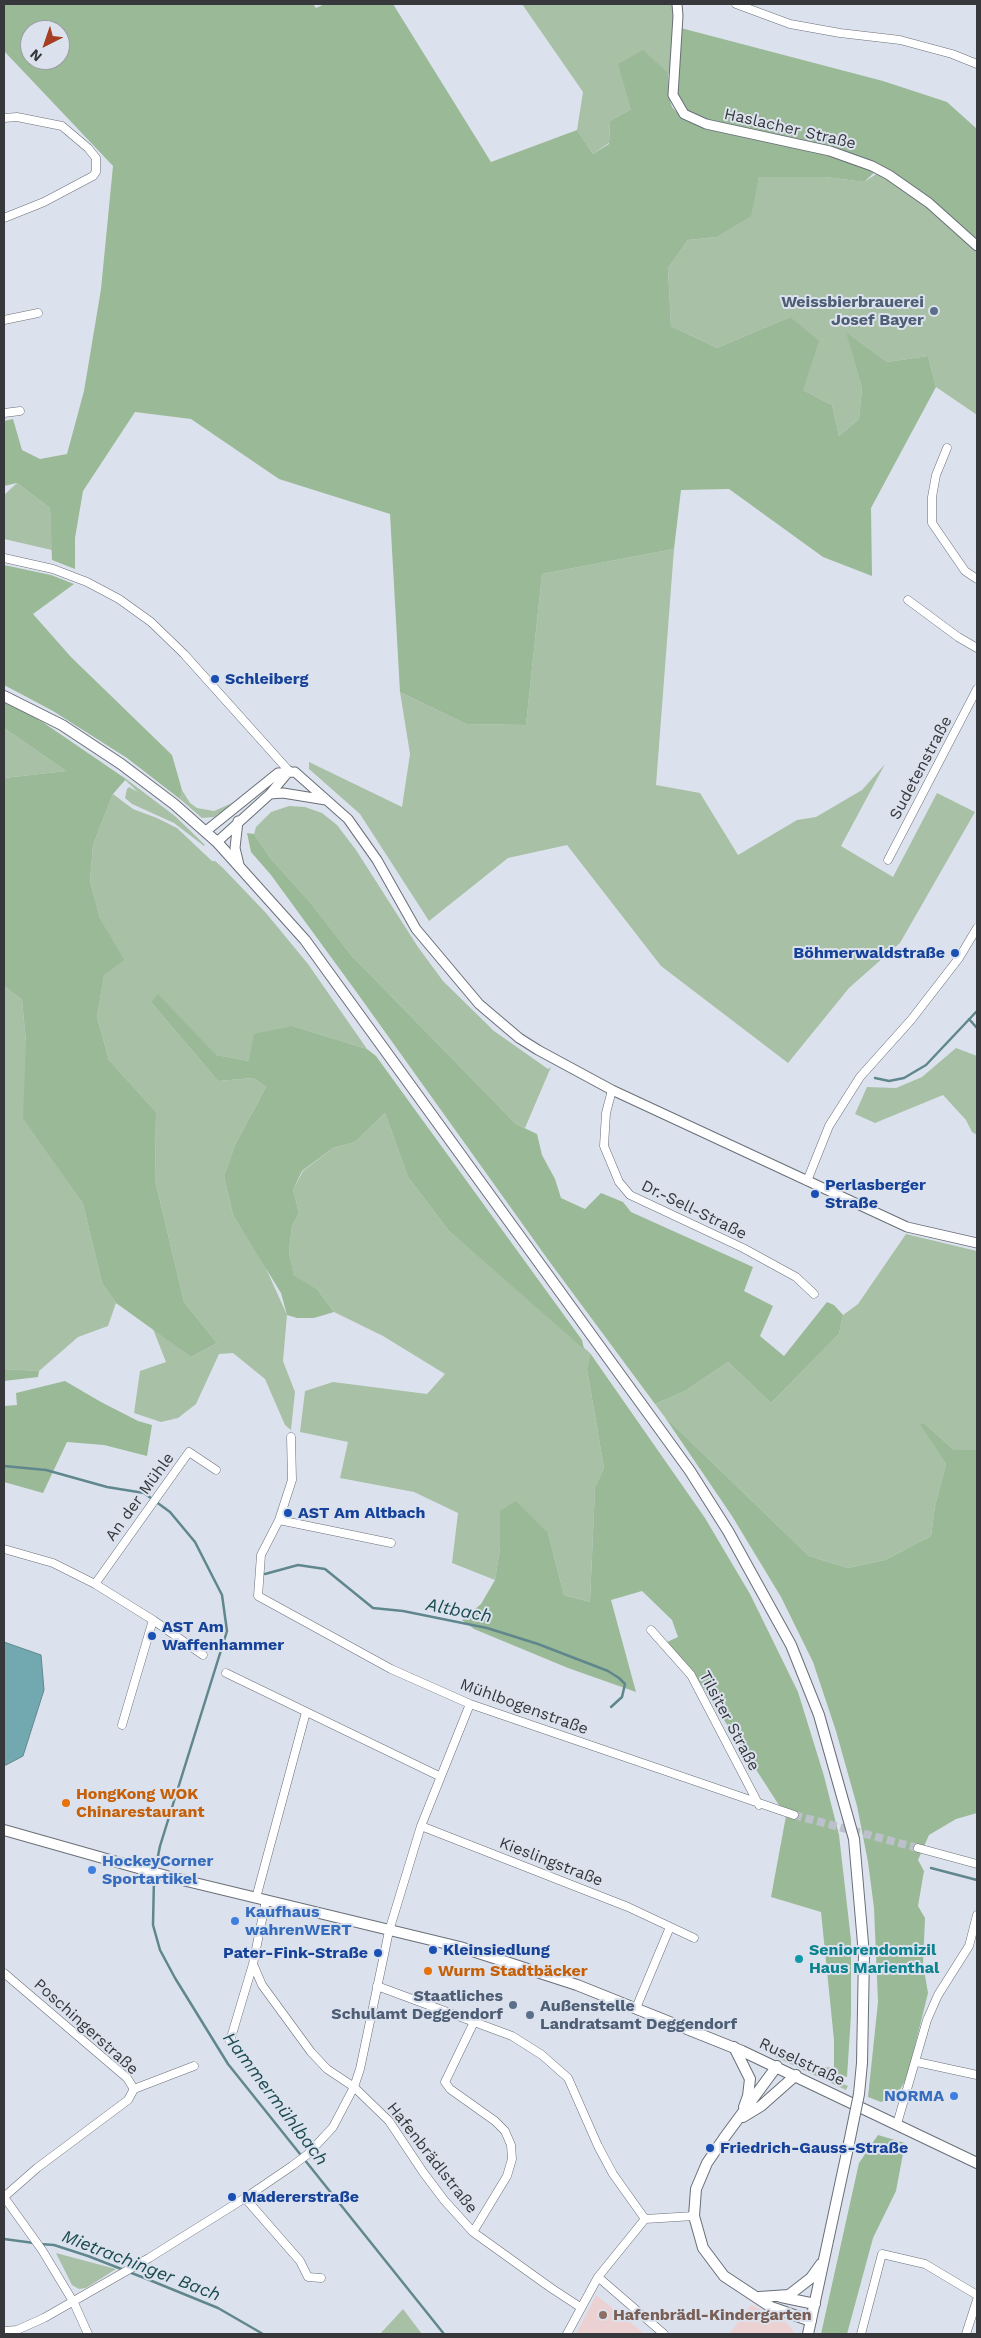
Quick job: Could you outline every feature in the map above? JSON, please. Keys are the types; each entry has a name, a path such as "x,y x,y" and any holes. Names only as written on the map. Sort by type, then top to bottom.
{"main road":[{"path":"4,696 62,725 121,764 206,831 239,865 305,940 358,1010 690,1471 753,1574 791,1645 819,1715 854,1839 864,1955 862,2063 859,2094 808,2334"},
{"name":"Ruselstraße","path":"4,1830 170,1877 460,1947 517,1964 734,2047 977,2163"},
{"path":"734,2047 750,2079 748,2096 740,2118"},
{"path":"777,2066 707,2163 696,2189 694,2216 704,2248 713,2263 739,2287 776,2309 811,2321"},
{"path":"740,2118 761,2106 796,2075"},
{"path":"779,2297 797,2291 823,2262"},
{"path":"757,2297 779,2297 815,2304"}],"street":[{"name":"Haslacher Straße","path":"677,4 678,16 673,95 684,114 706,124 830,151 872,166 889,175 929,203 977,246"},
{"path":"736,4 790,24 840,34 900,40 952,54 977,64"},
{"path":"4,118 17,117 62,126 88,148 96,158 96,172 93,176 24,212 4,218"},
{"path":"4,320 38,313"},
{"path":"4,413 20,411"},
{"path":"947,448 936,475 933,490 932,523 965,572 977,579"},
{"path":"4,558 54,569 87,582 119,599 151,622 184,654 289,771 300,775 348,819 371,852 416,929 479,1004 519,1038 612,1090 907,1227 977,1243"},
{"path":"908,600 958,637 977,648"},
{"name":"Sudetenstraße","path":"888,860 977,689"},
{"path":"217,842 270,794 289,771"},
{"path":"206,831 278,773 289,771"},
{"path":"270,794 283,793 328,801"},
{"path":"238,821 235,848 239,865"},
{"path":"807,1181 829,1126 860,1077 911,1020 959,958 977,928"},
{"name":"Dr.-Sell-Straße","path":"612,1090 606,1113 604,1146 619,1182 630,1195 743,1248 796,1277 814,1294"},
{"path":"291,1437 292,1480 279,1520 391,1543"},
{"name":"An der Mühle","path":"95,1584 189,1452 216,1470"},
{"name":"Mühlbogenstraße","path":"279,1520 261,1555 258,1596 391,1669 470,1704 759,1805 794,1815"},
{"path":"4,1549 53,1563 95,1584 153,1620 203,1655"},
{"path":"122,1725 153,1620"},
{"name":"Tilsiter Straße","path":"651,1630 691,1675 759,1805"},
{"path":"226,1673 439,1776"},
{"path":"4,2331 17,2330 74,2303 245,2198 308,2154 333,2127 354,2087 360,2069 389,1931 421,1826 439,1776 470,1704"},
{"path":"230,2041 253,1964 261,1899 306,1712"},
{"name":"Kieslingstraße","path":"421,1826 628,1907 694,1938"},
{"path":"918,1848 977,1864"},
{"path":"897,2124 917,2062 927,2020 938,1995 969,1946 977,1915"},
{"path":"636,2008 670,1927"},
{"name":"Hafenbrädlstraße","path":"253,1964 262,1985 311,2052 327,2069 354,2087 389,2121 444,2200 473,2232 580,2307"},
{"name":"Poschingerstraße","path":"4,1973 127,2078 134,2089 128,2100 37,2168 4,2197"},
{"path":"245,1988 262,1985"},
{"path":"376,1986 512,2036 542,2055 568,2078 598,2146 613,2174 645,2219"},
{"path":"473,2232 506,2176 512,2159 512,2145 505,2131 495,2121 450,2089 445,2082 474,2022"},
{"path":"917,2062 977,2075"},
{"path":"134,2089 194,2066"},
{"path":"4,2197 42,2250 74,2303 88,2334"},
{"path":"245,2198 300,2261 308,2277 321,2278"},
{"path":"567,2334 598,2277 645,2219 694,2216"},
{"path":"861,2334 882,2254 925,2264 977,2295"},
{"path":"598,2277 664,2334"},
{"path":"966,2334 977,2300"}],"shaded area":[{"name":"Hafenbrädl-Kindergarten","path":"596,2295 645,2334 576,2334"},
{"path":"751,2305 781,2318 790,2326 795,2334 729,2334"}],"green space":[{"path":"4,4 313,4 316,8 325,4 393,4 491,162 577,130 593,154 609,144 610,121 631,109 618,64 643,50 668,73 669,97 672,107 684,120 706,128 830,153 877,170 864,182 826,177 759,177 751,216 716,237 688,240 668,268 671,326 717,348 790,317 819,341 803,390 832,405 839,436 859,419 862,388 846,332 887,362 928,356 936,387 871,508 872,576 823,557 729,489 681,490 674,549 542,574 526,725 466,724 400,692 390,514 279,479 191,419 135,412 83,491 75,538 75,569 52,560 50,508 17,483 4,486 4,421 13,419 22,450 40,459 67,454 84,391 101,289 113,166 22,70 70,70 70,20 20,20 20,68 4,51"},
{"path":"522,4 672,4 675,20 672,77 643,51 631,109 610,121 609,143 593,154 577,130 583,92"},
{"path":"677,27 883,81 947,102 977,129 977,244 882,166 701,120 686,113 676,100"},
{"path":"878,173 931,209 977,252 977,415 936,387 928,356 887,362 847,333 862,388 859,419 839,436 832,405 803,390 790,317 717,348 671,326 668,268 688,240 716,237 756,190 759,177 826,177 864,182"},
{"path":"17,483 50,508 52,550 4,539 4,495"},
{"path":"674,549 656,785 700,793 738,855 797,820 816,817 862,790 885,764 841,846 893,877 937,793 975,812 900,943 849,988 788,1063 661,966 567,845 508,858 429,921 360,814 309,769 309,762 402,807 410,754 400,692 466,724 526,725 542,574"},
{"path":"4,565 51,575 74,584 33,614 71,657 172,755 182,790 180,799 127,758 53,711 4,685"},
{"path":"4,700 44,723 126,779 113,794 93,845 90,881 100,918 124,960 104,975 97,1017 109,1060 156,1112 155,1180 184,1302 217,1343 191,1357 116,1303 102,1283 83,1204 23,1118 26,1042 22,1000 4,986 4,778 66,771 4,728"},
{"path":"4,728 66,771 4,778"},
{"path":"126,779 175,816 205,845 174,823 132,804 125,798 127,789 129,787 138,792"},
{"path":"182,790 190,803 197,808 214,811 239,800 214,817 202,818 180,799"},
{"path":"113,794 133,809 177,828 212,861 215,861 222,867 266,913 308,964 367,1049 293,1026 249,1061 215,1055 158,995 151,1002 218,1081 253,1078 266,1087 235,1145 224,1176 233,1215 264,1264 287,1315 283,1361 295,1392 291,1430 285,1425 265,1379 233,1353 219,1354 196,1404 178,1418 161,1422 134,1413 140,1371 166,1362 153,1329 191,1357 217,1343 184,1302 155,1180 156,1112 109,1060 97,1017 104,974 123,960 100,918 90,881 93,845"},
{"path":"289,806 305,807 322,813 337,825 356,850 418,947 443,981 494,1031 548,1069 551,1067 525,1128 516,1124 351,955 310,902 271,859 254,834 256,827 271,812"},
{"path":"247,833 254,834 271,859 310,902 351,955 516,1124 537,1134 542,1155 555,1179 561,1198 585,1209 601,1193 623,1202 631,1212 753,1267 744,1291 773,1306 760,1336 784,1356 827,1302 834,1305 843,1315 839,1334 771,1403 728,1362 685,1391 655,1404 549,1261 271,875 251,852"},
{"path":"4,986 22,1000 26,1042 54,1162 83,1204 102,1283 116,1303 108,1326 78,1337 39,1371 4,1369"},
{"path":"158,994 216,1055 249,1061 254,1034 293,1026 367,1049 376,1056 582,1340 584,1349 449,1231 408,1177 385,1113 355,1142 333,1148 302,1171 293,1190 299,1213 292,1226 289,1252 294,1276 317,1289 334,1312 314,1318 297,1318 287,1315 281,1293 233,1215 224,1176 235,1145 266,1087 253,1078 218,1081 151,1002"},
{"path":"956,1048 977,1056 977,1135 972,1132 966,1120 943,1095 875,1123 855,1114 867,1087 896,1088 922,1077"},
{"path":"385,1113 408,1177 449,1231 590,1353 587,1369 604,1468 595,1487 590,1602 564,1595 548,1533 500,1549 495,1580 452,1563 458,1513 414,1492 340,1478 348,1442 300,1432 305,1391 333,1382 427,1394 445,1374 383,1336 334,1312 317,1289 294,1277 289,1252 292,1226 299,1213 293,1190 303,1171 333,1148 355,1142"},
{"path":"906,1234 977,1251 977,1450 954,1450 924,1423 921,1424 946,1464 935,1506 931,1536 885,1560 848,1568 809,1556 664,1416 655,1404 685,1391 728,1362 771,1403 839,1334 843,1315 858,1304"},
{"path":"590,1353 705,1518 750,1594 798,1692 824,1776 839,1835 851,1940 851,2015 847,2077 820,2069 825,2067 834,2068 834,2040 821,1912 771,1897 786,1816 693,1672 667,1642 678,1637 672,1620 642,1591 611,1600 636,1692 568,1668 474,1629 462,1620 481,1604 495,1580 500,1549 500,1511 516,1501 548,1533 564,1595 590,1602 595,1487 604,1468 587,1369"},
{"path":"4,1369 39,1371 38,1377 4,1381"},
{"path":"65,1381 138,1421 152,1425 147,1456 104,1445 67,1442 43,1493 4,1482 4,1406 17,1405 16,1393"},
{"path":"664,1416 809,1556 848,1568 885,1560 931,1536 935,1506 946,1464 920,1424 924,1423 954,1450 977,1450 977,1813 956,1819 929,1835 918,1860 924,1871 918,1906 925,1918 923,1964 928,1993 907,2078 896,2096 881,2102 868,2097 878,2002 874,1908 868,1862 857,1806 836,1731 813,1662 781,1597 732,1516"},
{"path":"774,2052 848,2086 846,2090 769,2054"},
{"path":"878,2135 905,2143 896,2191 873,2238 847,2334 821,2334 859,2163"},
{"path":"56,2253 116,2269 86,2288 79,2289 72,2285"},
{"path":"403,2309 422,2334 380,2334"}],"water":[{"path":"4,1642 41,1655 44,1690 23,1756 6,1765 4,1765"}],"waterway":[{"path":"875,1078 889,1081 904,1078 926,1065 977,1011"},
{"path":"969,1019 977,1028"},
{"name":"Hammermühlbach","path":"4,1466 46,1470 107,1487 144,1493 170,1512 195,1542 222,1595 227,1631 160,1846 155,1871"},
{"name":"Altbach","path":"265,1574 298,1565 325,1569 373,1608 403,1611 487,1628 538,1644 608,1671 619,1678 625,1684 622,1697 611,1707"},
{"name":"Altbach","path":"931,1868 977,1880"},
{"name":"Hammermühlbach","path":"154,1877 153,1925 160,1950 228,2064 444,2334"},
{"name":"Mietrachinger Bach","path":"4,2239 34,2243"},
{"name":"Mietrachinger Bach","path":"40,2244 54,2245 88,2256 147,2279 218,2308 263,2334"}],"tunnel":[{"path":"794,1815 918,1848"}],"place":[{"name":"Weissbierbrauerei Josef Bayer","path":"934,311"},
{"name":"Schleiberg","path":"215,679"},
{"name":"Böhmerwaldstraße","path":"955,953"},
{"name":"Perlasberger Straße","path":"815,1194"},
{"name":"AST Am Altbach","path":"288,1513"},
{"name":"AST Am Waffenhammer","path":"152,1636"},
{"name":"HongKong WOK Chinarestaurant","path":"66,1803"},
{"name":"HockeyCorner Sportartikel","path":"92,1870"},
{"name":"Kaufhaus wahrenWERT","path":"235,1921"},
{"name":"Kleinsiedlung","path":"433,1950"},
{"name":"Pater-Fink-Straße","path":"378,1953"},
{"name":"Seniorendomizil Haus Marienthal","path":"799,1959"},
{"name":"Wurm Stadtbäcker","path":"428,1971"},
{"name":"Staatliches Schulamt Deggendorf","path":"513,2005"},
{"name":"Außenstelle Landratsamt Deggendorf","path":"530,2015"},
{"name":"NORMA","path":"954,2096"},
{"name":"Friedrich-Gauss-Straße","path":"710,2148"},
{"name":"Madererstraße","path":"232,2197"},
{"name":"Hafenbrädl-Kindergarten","path":"603,2315"}]}
